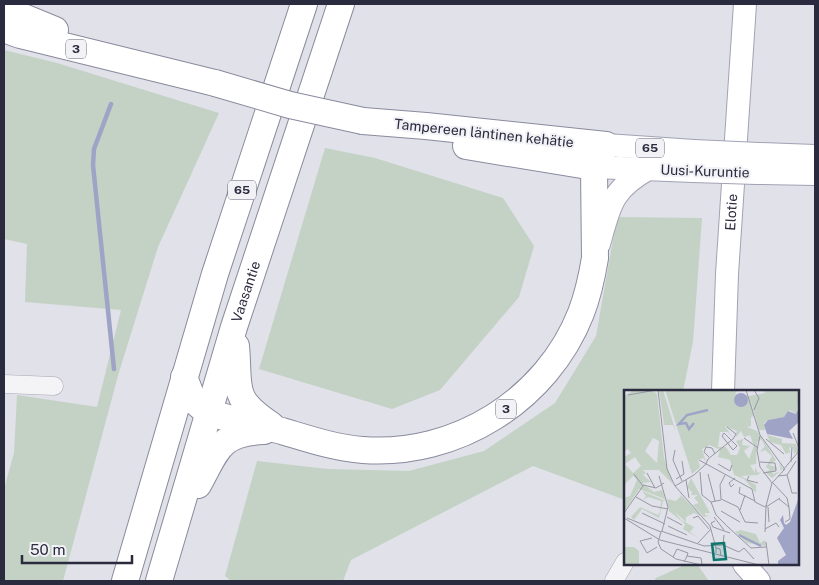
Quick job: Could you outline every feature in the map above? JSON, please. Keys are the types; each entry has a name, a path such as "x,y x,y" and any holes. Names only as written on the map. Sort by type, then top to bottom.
{"highway":[{"name":"65","path":"125,581 215,274 304,4"},
{"name":"Vaasantie","path":"159,581 234,327 341,4"},
{"path":"4,9 149,66"},
{"name":"3","path":"4,29 20,35 149,66"},
{"name":"Tampereen läntinen kehätie","path":"149,66 290,105 363,121 428,139 594,167"},
{"name":"Tampereen läntinen kehätie","path":"363,121 606,145"},
{"name":"3","path":"234,327 238,394 252,412 280,431 336,447 389,451 412,449 438,443 484,423 529,390 560,353 581,314 595,258 594,167 606,145"},
{"path":"184,378 194,400 208,413 280,431"},
{"path":"176,524 223,442 233,435 244,432 280,431"}],"main road":[{"name":"Elotie","path":"723,390 727,274 745,4"},
{"name":"Uusi-Kuruntie","path":"606,145 694,161 758,164 815,174"},
{"name":"Uusi-Kuruntie","path":"758,164 815,156"},
{"name":"Uusi-Kuruntie","path":"594,167 648,169 694,161"},
{"path":"595,258 615,197 627,181 648,169"},
{"path":"745,565 759,581"},
{"path":"762,565 768,581"}],"street":[{"path":"4,384 54,386"},
{"path":"614,581 624,564"}],"green space":[{"path":"4,50 57,63 219,113 158,247 119,372 63,581 4,581 4,489 14,453 17,395 97,407 121,310 25,302 27,244 4,239"},
{"path":"325,148 375,158 503,198 534,246 519,297 440,390 392,409 259,369"},
{"path":"617,217 702,218 693,342 683,390 624,390 624,500 533,466 351,560 343,581 231,581 225,576 257,461 328,469 409,471 484,451 555,403 596,336"},
{"path":"685,565 698,565 709,581 654,581 656,578"}],"waterway":[{"path":"111,104 94,149 93,165 114,369"}]}
